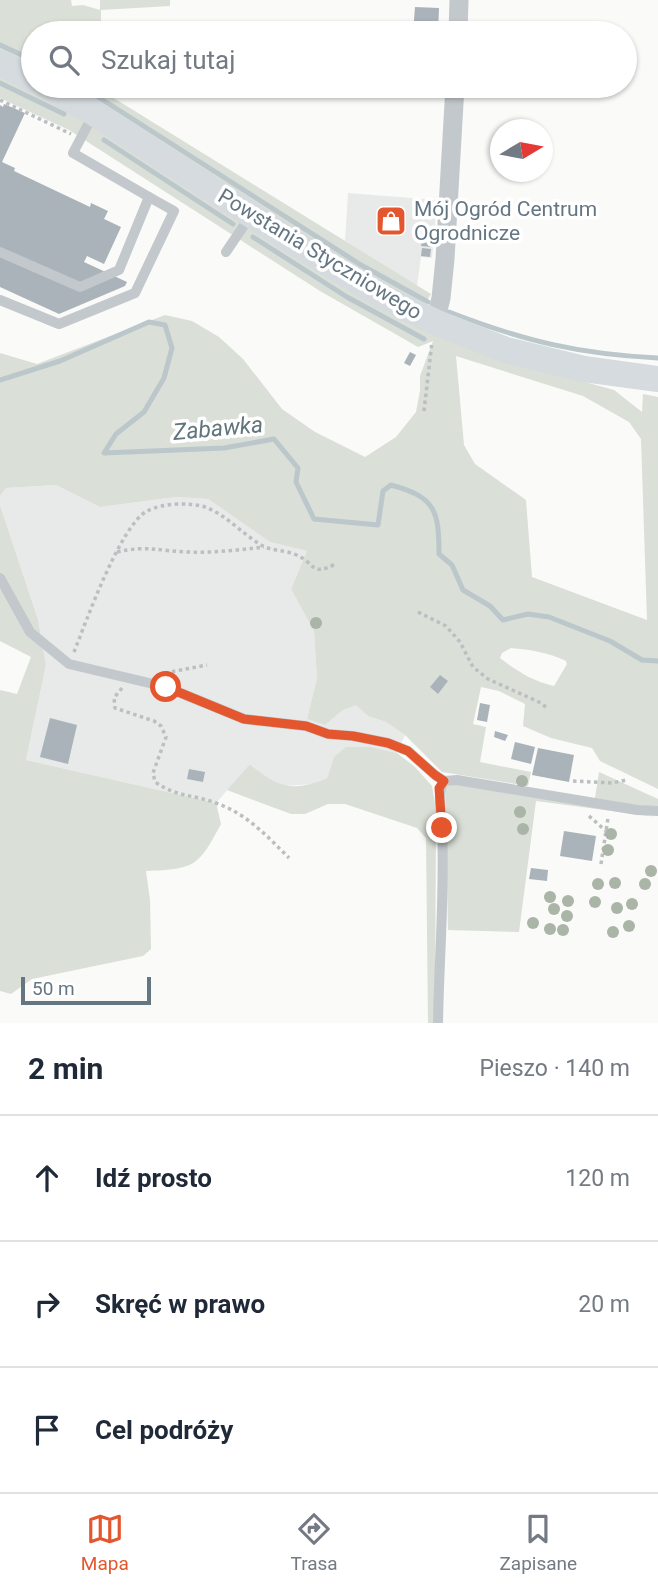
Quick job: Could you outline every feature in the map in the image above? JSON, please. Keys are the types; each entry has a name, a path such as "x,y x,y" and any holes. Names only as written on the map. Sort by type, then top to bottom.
{"main road":[{"path":"0,64 21,74"},
{"name":"Powstania Styczniowego","path":"67,98 383,297 435,322 519,353 584,369 658,379"}],"street":[{"path":"459,21 460,0"},
{"path":"435,322 441,298 445,259 454,98"}],"lane":[{"path":"0,300 59,324 135,293 174,211 73,153 94,113"},
{"path":"0,252 80,287 119,270 149,197"},
{"path":"226,252 251,215"},
{"path":"0,578 30,632 69,664 166,687 244,719 306,726 328,734 388,743 408,751 444,781 457,779 658,811"},
{"path":"438,1023 443,933 439,788 444,781"}],"path":[{"path":"0,100 80,138"},
{"path":"424,411 435,322"},
{"path":"69,664 102,579 134,523 147,511 173,504 205,507 233,523 264,547"},
{"path":"117,552 157,547 185,552 264,547 296,554 320,571 335,564"},
{"path":"418,611 446,626 460,642 473,667 548,709"},
{"path":"207,665 177,669 123,687 114,698 115,708 154,721 161,726 166,737 153,773 155,782 172,793 216,803 249,819 289,858"},
{"path":"573,781 612,783 626,780"},
{"path":"601,864 610,805"},
{"path":"584,812 606,831"}],"shaded area":[{"path":"0,0 71,0 72,6 83,5 100,10 100,0 170,0 170,6 101,10 101,21 21,21 21,62 0,51"},
{"path":"0,73 21,85 21,98 44,98 516,363 614,390 642,412 643,394 658,397 658,789 600,761 592,748 551,738 523,726 525,704 499,691 481,687 473,724 486,727 480,762 531,772 528,786 442,772 405,735 386,722 368,716 356,705 343,710 325,725 307,719 317,678 314,631 291,589 307,551 270,542 208,499 176,497 100,507 56,485 6,488 0,496 0,353 37,364 165,315 192,321 219,337 243,359 282,409 315,432 365,457 396,437 416,412 420,376 433,341 418,347 320,291 69,130 0,98","holes":["456,356 583,396 629,422 641,439 647,620 532,577 526,500 475,464 464,445","511,648 566,661 567,664 554,686 525,675 500,658 502,653"]},
{"path":"88,98 114,98 431,294 423,307 335,256"},
{"name":"Mój Ogród Centrum Ogrodnicze","path":"348,193 437,200 432,258 421,257 417,286 345,241"},
{"path":"56,485 100,507 176,497 208,499 270,542 307,551 291,589 314,631 317,678 307,719 325,725 343,710 356,704 368,716 386,722 405,735 397,753 371,747 334,757 327,778 313,784 284,786 270,781 250,764 216,803 26,760 46,665 38,618 0,505 0,496 6,488"},
{"path":"0,505 38,619 46,665 26,760 216,803 221,824 206,849 193,863 175,869 146,871 150,900 151,949 143,956 32,979 11,994 0,991 0,690 17,694 31,657 0,641"},
{"path":"346,747 371,747 397,753 415,767 432,786 436,810 435,1023 428,1023 426,838 417,828 345,804 328,804 305,814 291,814 227,790 250,764 268,778 286,785 315,783 327,778 334,757"},
{"path":"599,772 658,799 658,808 595,798"},
{"path":"454,784 657,817 536,801 519,932 448,930 445,789"}],"building":[{"path":"415,7 439,8 438,21 414,21"},
{"path":"4,104 25,113 2,162 15,168 14,171 90,207 91,203 108,211 104,219 121,227 104,264 87,256 84,262 127,282 125,286 59,314 0,287 0,105 3,107"},
{"path":"422,238 433,239 432,247 421,246"},
{"path":"422,248 431,249 430,257 421,256"},
{"path":"410,352 416,355 410,366 404,363"},
{"path":"440,675 448,681 438,694 430,687"},
{"path":"480,703 490,705 487,722 477,720"},
{"path":"50,718 77,725 68,764 40,757"},
{"path":"495,731 508,735 505,741 494,737"},
{"path":"515,742 535,747 531,764 511,759"},
{"path":"538,748 574,755 569,782 532,775"},
{"path":"189,769 205,772 203,782 187,779"},
{"path":"564,831 596,836 592,861 560,856"},
{"path":"531,868 548,870 547,881 529,879"}],"waterway":[{"path":"0,45 21,55"},
{"path":"0,83 21,93"},
{"path":"31,98 64,114"},
{"path":"100,98 361,265 428,302"},
{"path":"104,140 233,224"},
{"path":"253,237 347,297 424,339"},
{"path":"449,312 502,331 552,344 602,353 658,358"},
{"name":"Zabawka","path":"0,380 60,361 149,322 165,325 172,348 164,378 144,412 116,434 104,453 224,448 274,439 298,468 296,482 314,519 378,525 383,491 391,485 406,490 426,501 432,508 438,526 439,554 452,565 463,590 490,606 503,620 528,614 549,617 610,641 642,660 658,661"}],"place":[{"name":"Mój Ogród Centrum Ogrodnicze","path":"391,221"}],"route":[{"path":"166,687 244,719 306,726 328,734 388,743 408,751 444,781 439,788 442,828"}]}
